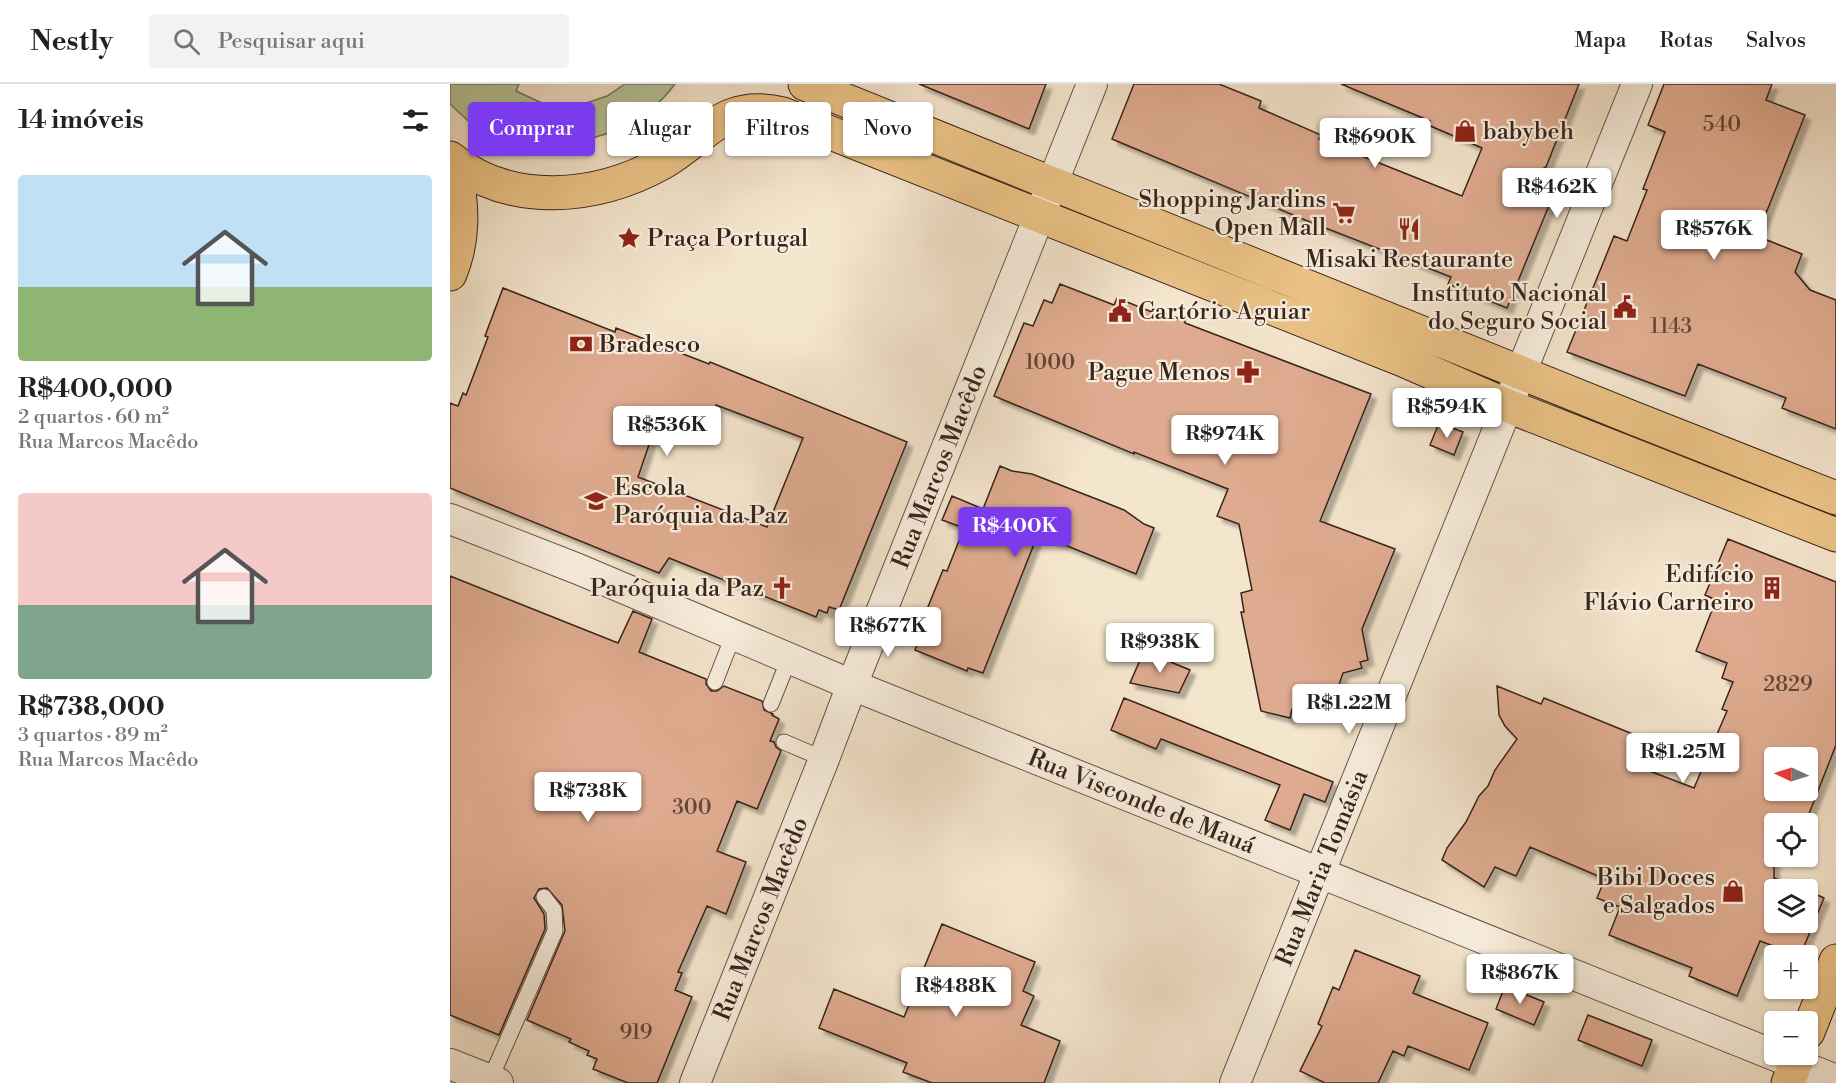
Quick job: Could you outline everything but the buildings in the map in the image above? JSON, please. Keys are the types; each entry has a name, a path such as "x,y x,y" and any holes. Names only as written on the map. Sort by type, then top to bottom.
{"main road":[{"path":"805,84 1836,498"},
{"path":"453,161 486,181 514,189 557,193 591,190 623,181 663,162 714,124 746,110 767,110 783,114 1403,360 1508,406 1836,535"},
{"path":"450,274 460,248 461,237 461,211 453,161"},
{"path":"1816,1011 1836,961"}],"street":[{"name":"Rua Marcos Macêdo","path":"695,1083 1092,84"},
{"name":"Rua Maria Tomásia","path":"1235,1083 1637,84"},
{"name":"Rua Visconde de Mauá","path":"450,519 578,569 852,685 1794,1067 1836,1080"},
{"path":"450,1064 494,1081"}],"lane":[{"path":"715,682 734,636"},
{"path":"771,704 789,659"},
{"path":"784,742 824,759"},
{"path":"494,1081 555,931 554,910 544,897"}],"green space":[{"path":"450,84 519,84 516,91 540,102 468,102 468,121 450,104"},
{"path":"625,84 675,84 659,102 607,102 607,134 595,137 595,102 589,102 607,96"}],"place":[{"name":"babybeh","path":"1465,131"},
{"name":"Shopping Jardins Open Mall","path":"1344,213"},
{"name":"Misaki Restaurante","path":"1409,229"},
{"name":"Praça Portugal","path":"629,238"},
{"name":"Instituto Nacional do Seguro Social","path":"1625,307"},
{"name":"Cartório Aguiar","path":"1120,311"},
{"name":"Bradesco","path":"581,344"},
{"name":"Pague Menos","path":"1248,372"},
{"name":"Escola Paróquia da Paz","path":"596,501"},
{"name":"Paróquia da Paz","path":"782,588"},
{"name":"Edifício Flávio Carneiro","path":"1772,588"},
{"name":"Bibi Doces e Salgados","path":"1733,891"}]}
